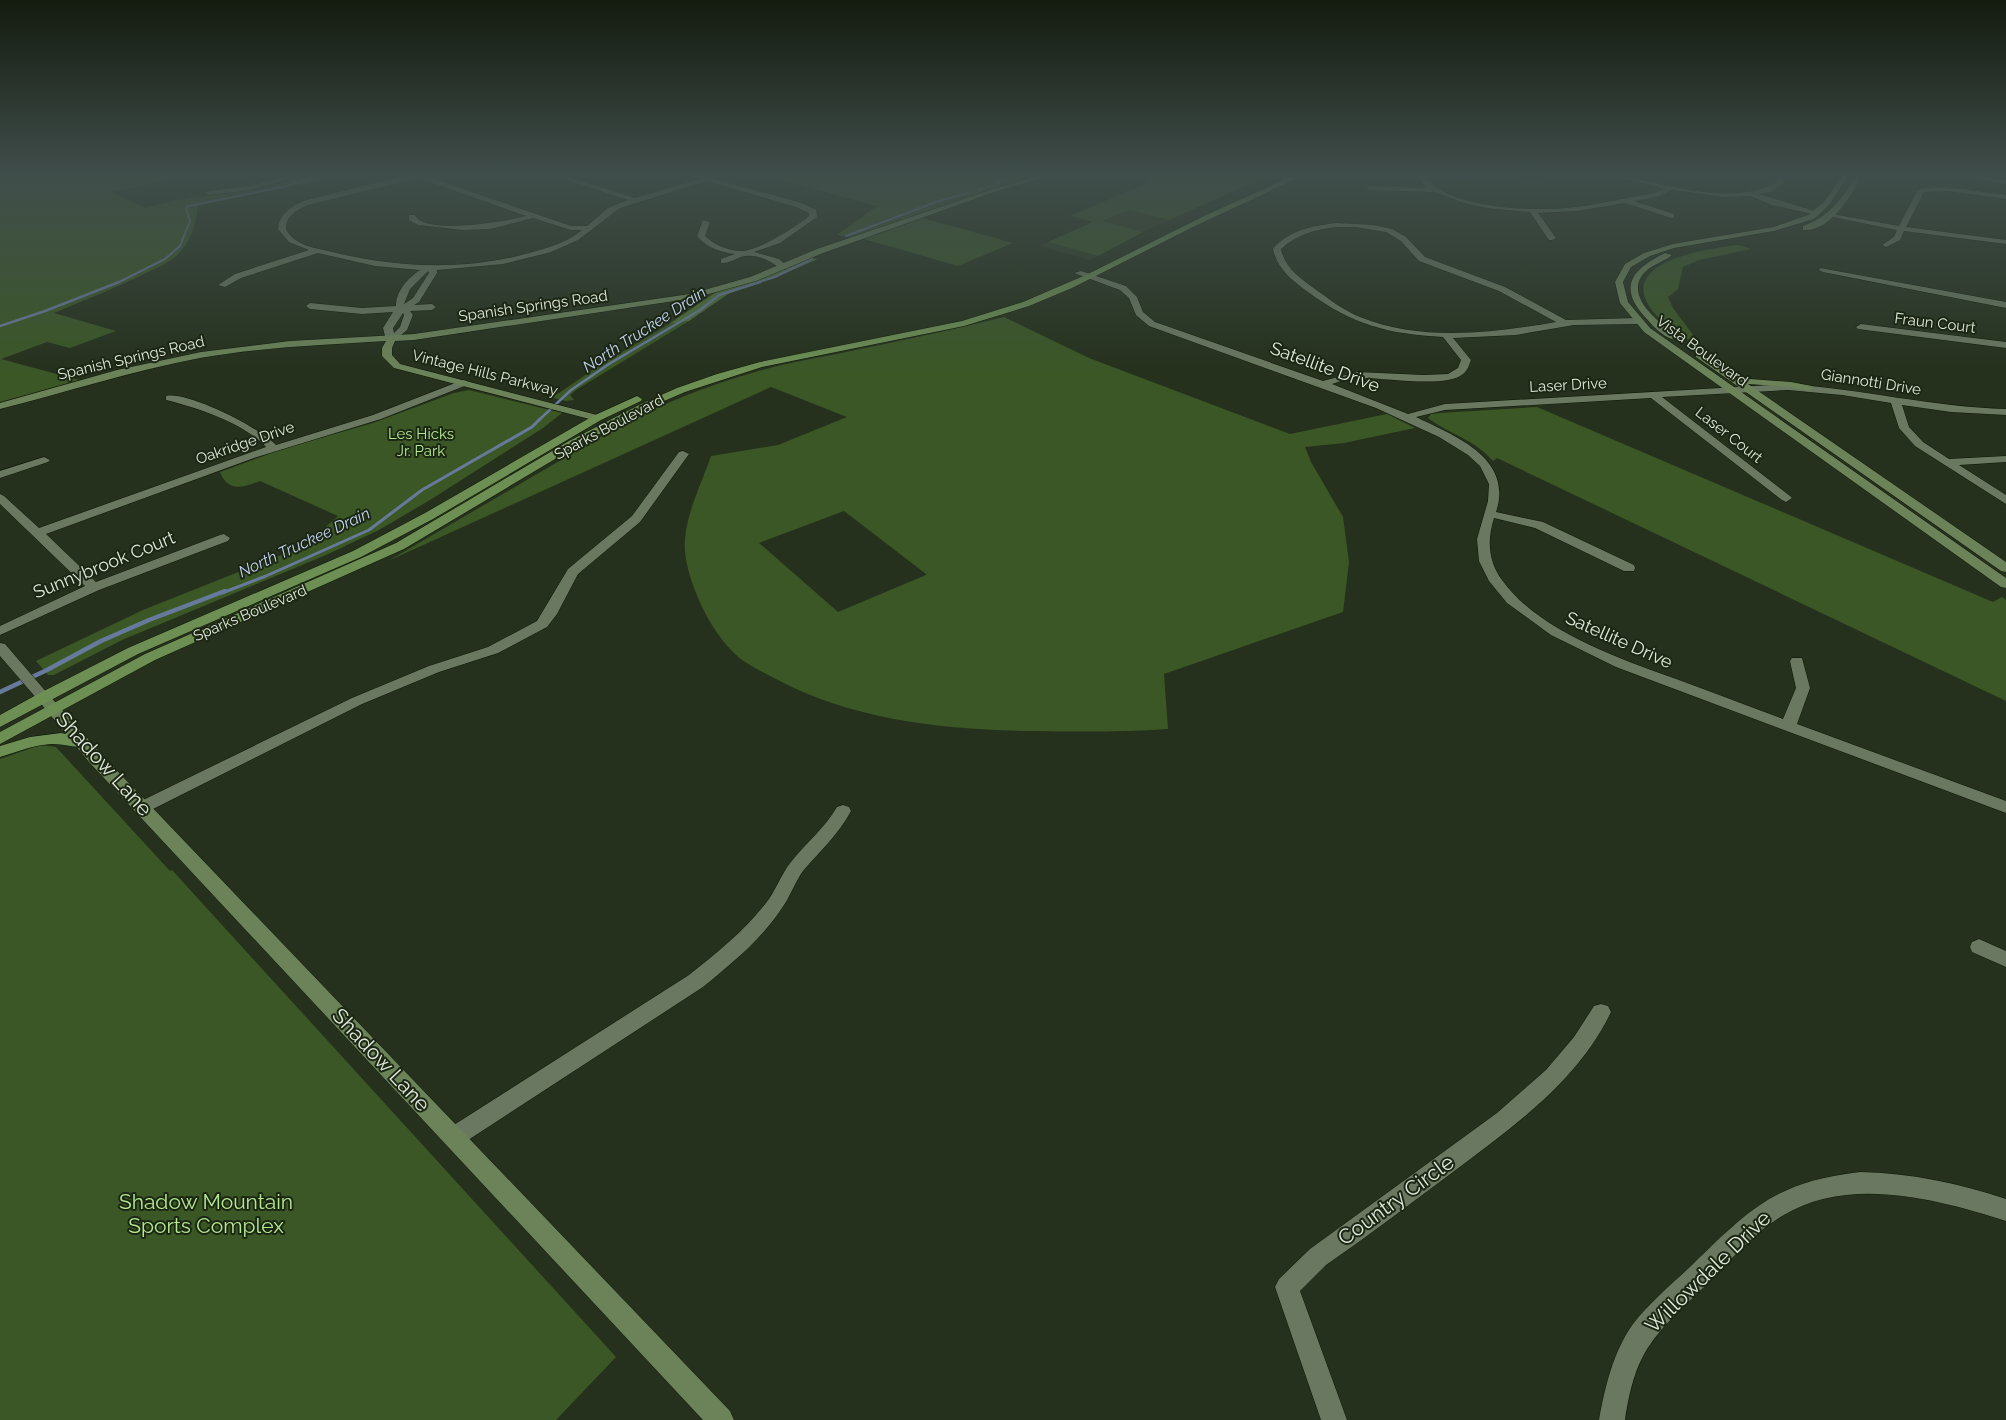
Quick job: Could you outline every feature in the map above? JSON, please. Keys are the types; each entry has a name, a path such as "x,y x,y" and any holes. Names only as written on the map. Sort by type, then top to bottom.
{"main road":[{"name":"Spanish Springs Road","path":"0,406 120,372 201,355 290,344 391,340 665,301 736,284 853,239"},
{"name":"Sparks Boulevard","path":"0,739 38,690 150,657 365,563 422,534 606,425 660,399 723,375 756,366 997,314 1048,296 1145,239"},
{"name":"Sparks Boulevard","path":"0,722 38,690 357,554 429,516 597,418 668,385 728,366 786,352 954,318 1024,297 1084,275 1160,239"},
{"name":"Vista Boulevard","path":"1712,239 1677,244 1647,254 1635,260 1621,273 1618,289 1619,296 1637,321 1666,344 2006,584"},
{"name":"Vista Boulevard","path":"1747,239 1683,250 1653,262 1635,279 1635,298 1650,318 1663,330 2006,568"},
{"name":"Vintage Hills Parkway","path":"391,340 387,348 387,356 397,366 597,418"},
{"path":"1734,379 1808,388"},
{"path":"471,505 515,473 598,424 597,418 613,415 639,404 660,399"},
{"name":"Shadow Lane","path":"38,690 82,742 143,808 722,1420"},
{"path":"0,752 33,740 65,738 82,742"}],"street":[{"path":"290,239 294,243 318,250 384,265 430,267 480,263 524,256 573,239"},
{"path":"704,239 705,242 741,254 747,260 782,267"},
{"path":"724,261 779,239"},
{"path":"1288,239 1277,249 1280,262 1298,280 1338,309 1375,324 1401,330 1447,336 1517,332 1565,323 1637,321"},
{"path":"1404,239 1413,253 1422,259 1502,289 1565,323"},
{"path":"1886,245 1896,239"},
{"path":"1984,239 2006,242"},
{"path":"222,284 238,276 318,250"},
{"name":"Vintage Hills Parkway","path":"404,309 397,312 388,328 391,340 404,328 409,315 404,309 400,306 400,302 417,274 430,267 433,273 416,300 404,309"},
{"path":"1823,270 2006,305"},
{"name":"Satellite Drive","path":"1084,275 1115,284 1129,292 1139,313 1163,328 1369,400 1461,444 1484,464 1495,484 1496,494 1484,536 1483,547 1486,561 1502,589 1534,618 1561,636 1602,656 2006,808"},
{"path":"310,306 350,310 404,309 432,306"},
{"name":"Fraun Court","path":"1861,327 2006,345"},
{"path":"1322,384 1337,378 1359,375 1427,378 1458,373 1464,367 1466,360 1447,336"},
{"path":"1450,375 1448,371 1457,359 1462,357"},
{"path":"1453,365 1464,367"},
{"name":"Oakridge Drive","path":"38,533 273,448 365,421 462,383"},
{"name":"Giannotti Drive","path":"1731,390 1808,388 1955,410 2006,412"},
{"name":"Laser Drive","path":"1408,417 1445,407 1731,390"},
{"name":"Laser Court","path":"1653,395 1786,498"},
{"path":"170,398 188,403 262,435 273,448"},
{"path":"1896,401 1904,428 1910,436 2006,500"},
{"path":"143,808 357,700 434,669 494,650 542,624 550,614 573,572 636,519 683,454"},
{"path":"1947,462 2006,459"},
{"path":"0,475 44,460"},
{"path":"0,498 94,587"},
{"path":"1491,514 1540,525 1629,568"},
{"name":"Sunnybrook Court","path":"0,631 94,587 224,538"},
{"path":"0,646 38,690"},
{"path":"1788,726 1803,688 1797,661"},
{"path":"454,1137 639,1018 696,980 728,955 758,927 777,902 796,868 836,824 843,811"},
{"path":"1979,948 2006,959"},
{"name":"Country Circle","path":"1334,1420 1287,1287 1318,1257 1505,1120 1552,1077 1581,1042 1601,1012"},
{"name":"Willowdale Drive","path":"1612,1420 1616,1390 1630,1354 1649,1324 1752,1225 1774,1208 1802,1194 1835,1186 1880,1183 1925,1188 1974,1199 2006,1210"}],"shaded area":[{"path":"1048,242 1098,256 1090,260 1039,246"}],"green space":[{"path":"0,239 188,239 176,256 158,267 122,285 54,313 116,331 70,348 47,342 1,359 79,380 0,402"},
{"path":"865,239 1000,239 1013,243 958,266"},
{"path":"1054,239 1129,239 1098,256 1048,242"},
{"path":"1738,245 1751,249 1699,260 1683,267 1678,289 1668,297 1673,308 1705,351 1671,328 1655,314 1645,298 1644,284 1650,273 1662,264 1694,253"},
{"path":"809,258 818,259 728,294 689,321 669,324 716,292"},
{"path":"1004,317 1089,358 1290,434 1387,414 1415,428 1344,443 1305,447 1311,462 1343,517 1349,562 1343,612 1164,674 1168,729 1052,731 1002,730 934,725 868,713 805,693 742,660 722,640 701,605 690,577 685,554 686,529 695,497 711,456 778,445 847,417 771,387 388,561 614,429 683,397 737,377 775,367","holes":["844,511 926,574 838,612 759,543"]},
{"path":"689,321 576,390 570,395 574,400 566,401 549,397 559,393 597,367 669,324"},
{"name":"Les Hicks Jr. Park","path":"469,390 562,413 543,428 430,500 379,530 326,555 122,640 54,675 48,675 36,661 143,610 304,546 338,516 260,481 236,487 227,483 220,472 285,448 373,423 454,393"},
{"path":"1537,407 1993,602 2002,597 2006,600 2006,701 1497,458 1493,461 1478,447 1428,418 1431,414 1440,413"},
{"name":"Shadow Mountain Sports Complex","path":"40,745 56,747 170,871 172,870 616,1357 556,1420 0,1420 0,759"}],"waterway":[{"path":"119,282 165,259 180,246 183,239"},
{"name":"North Truckee Drain","path":"756,283 775,277 812,259"},
{"path":"0,326 45,311 119,282"},
{"name":"North Truckee Drain","path":"539,420 571,390 609,364 700,310 719,295 760,282"},
{"name":"North Truckee Drain","path":"222,593 266,576 369,530 422,490 532,427 539,420"},
{"name":"North Truckee Drain","path":"0,692 47,670 101,641 149,620 225,591"}]}
